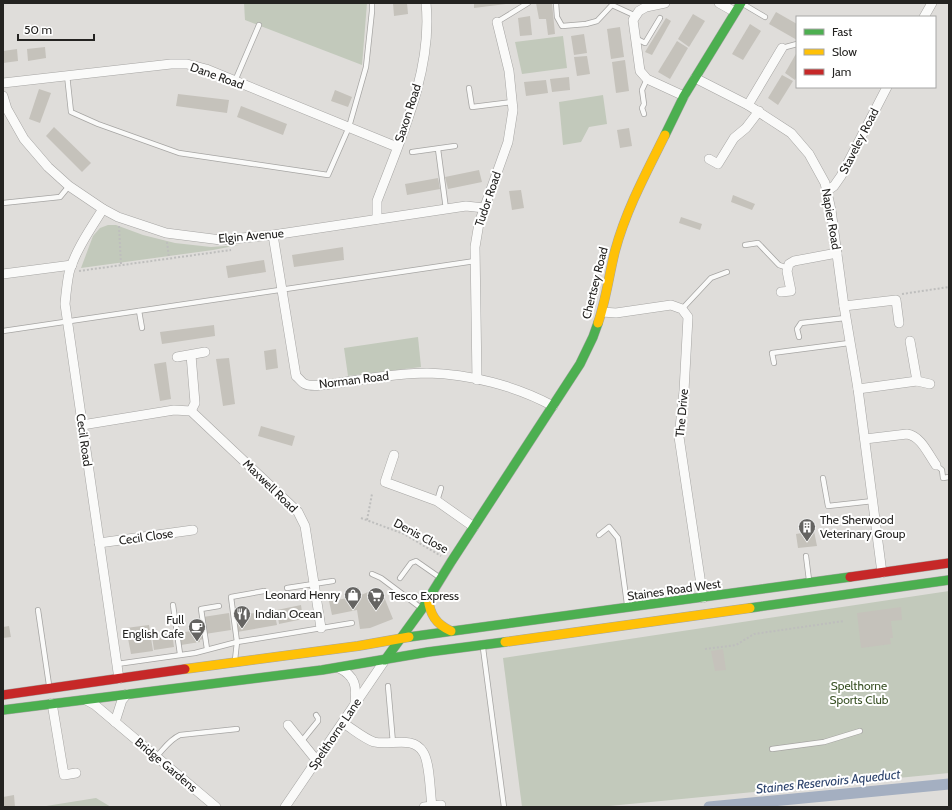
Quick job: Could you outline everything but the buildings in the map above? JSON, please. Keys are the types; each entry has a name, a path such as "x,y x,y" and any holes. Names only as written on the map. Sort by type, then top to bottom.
{"main road":[{"name":"Chertsey Road","path":"385,660 422,609 580,364 593,337 602,312 615,251 630,206 655,152 684,96 741,3"},
{"name":"Staines Road West","path":"3,695 358,646 402,638 703,598 949,563"},
{"path":"3,710 84,698 339,668 482,644 949,580"},
{"path":"428,598 431,614 440,626 451,632"},
{"path":"402,638 407,645 428,652"},
{"path":"358,646 374,652 385,660"}],"street":[{"name":"Saxon Road","path":"377,219 377,201 416,95 425,45 426,3"},
{"path":"665,3 646,7 639,11 634,20 640,71 647,79 684,96"},
{"path":"719,3 735,12"},
{"path":"925,16 932,3"},
{"name":"Tudor Road","path":"477,380 475,247 479,223 508,142 513,110 509,71 497,22"},
{"path":"748,105 782,48"},
{"name":"Dane Road","path":"3,83 171,64 187,64 206,69 397,147"},
{"name":"Napier Road","path":"695,78 759,111 791,133 809,154 826,184 838,253 849,342 858,389 882,573"},
{"name":"Staveley Road","path":"827,191 834,186 841,176 886,88"},
{"name":"Elgin Avenue","path":"3,96 7,109 24,138 48,167 69,186 103,209 118,217 166,234 221,240 273,235 466,206 484,208"},
{"path":"709,159 718,164 734,138 746,128 759,111"},
{"name":"Cecil Road","path":"103,209 88,232 71,269 65,304 119,679"},
{"name":"Norman Road","path":"273,235 296,376 306,384 320,386 390,376 427,374 466,377 499,385 537,397 554,406"},
{"path":"781,292 791,290 788,268 789,264 794,261 838,253"},
{"path":"3,274 71,269"},
{"path":"844,306 896,300 899,323"},
{"path":"602,312 616,312 670,305 682,309"},
{"name":"The Drive","path":"682,309 688,317 684,391 679,437 703,598"},
{"path":"910,341 917,381"},
{"path":"177,357 205,352"},
{"path":"82,425 174,410 191,410 195,403 191,355"},
{"path":"858,389 917,381 930,384"},
{"name":"Maxwell Road","path":"191,410 298,512 305,526 321,628"},
{"path":"865,440 913,434 924,445 936,465"},
{"path":"394,455 385,482 437,501 474,527"},
{"name":"Cecil Close","path":"99,543 193,530"},
{"name":"Spelthorne Lane","path":"286,807 385,660"},
{"path":"339,668 351,675 356,694 355,705"},
{"path":"115,722 122,700 128,693"},
{"name":"Bridge Gardens","path":"84,698 115,722 216,807"},
{"path":"52,703 64,775 76,773"},
{"path":"343,723 374,742 409,742 418,746 423,751 426,759 432,806"},
{"path":"288,725 317,761"}],"lane":[{"path":"67,75 71,112 98,124 179,153 328,176 348,127 366,67 372,3"},
{"path":"497,22 506,18 528,3"},
{"path":"556,3 557,17 562,26 586,24 597,21 612,5 636,16"},
{"path":"741,3 766,17"},
{"path":"636,39 645,43 660,18"},
{"path":"235,81 259,25"},
{"path":"782,48 796,44"},
{"path":"644,114 642,108 644,104 642,90 647,79"},
{"path":"469,88 472,107 512,102"},
{"path":"412,152 455,146"},
{"path":"438,149 446,209"},
{"path":"3,203 60,196 69,186"},
{"path":"745,245 758,243 779,264 788,268"},
{"path":"3,331 475,262"},
{"path":"682,309 711,278 727,272"},
{"path":"139,311 142,328"},
{"path":"799,337 797,329 801,323 846,318"},
{"path":"774,363 772,354 849,342"},
{"path":"936,465 942,470 943,478 949,477"},
{"path":"823,478 828,506 873,501"},
{"path":"437,501 441,488"},
{"path":"599,535 609,527 618,538 627,608"},
{"path":"806,556 809,583"},
{"path":"400,578 411,563 416,561 441,578"},
{"path":"372,574 381,578 422,609"},
{"path":"287,588 333,581"},
{"path":"235,662 237,642 231,597 264,591"},
{"path":"174,605 180,654"},
{"path":"207,649 201,609 219,606"},
{"path":"38,610 50,689"},
{"path":"117,664 180,654 196,653 237,642 352,623"},
{"path":"482,644 504,807"},
{"path":"388,686 393,743"},
{"path":"302,742 318,721 316,715"},
{"path":"156,757 168,743 180,735 237,729"},
{"path":"772,749 824,742 860,731"}],"path":[{"path":"118,217 121,265"},
{"path":"166,234 169,258"},
{"path":"71,269 121,265 235,249"},
{"path":"367,520 372,494"},
{"name":"Denis Close","path":"361,518 404,534 451,562"},
{"path":"705,649 736,645 754,634 844,621"}],"green space":[{"path":"244,3 367,3 362,65 245,20"},
{"path":"563,36 567,68 522,74 515,42"},
{"path":"603,95 607,124 589,127 581,142 563,145 559,102"},
{"path":"108,225 116,225 143,235 175,243 211,247 239,245 213,250 81,268 93,236 100,228"},
{"path":"418,337 421,367 348,376 344,348"},
{"name":"Spelthorne Sports Club","path":"949,591 949,773 599,807 522,807 503,658"},
{"path":"96,798 111,807 40,807"}],"waterway":[{"name":"Staines Reservoirs Aqueduct","path":"709,807 949,784"}],"traffic: fast":[{"path":"665,135 684,96 741,3"},
{"path":"385,660 422,609 580,364 598,323"},
{"path":"409,637 850,577"},
{"path":"750,608 949,580"},
{"path":"3,710 322,670 428,652 505,642"}],"traffic: slow":[{"path":"598,323 615,251 625,221 637,192 665,135"},
{"path":"428,598 432,614 441,625 451,631"},
{"path":"505,642 750,608"},
{"path":"185,669 358,646 409,637"}],"traffic: jam":[{"path":"850,577 949,563"},
{"path":"3,695 185,669"}],"place":[{"name":"The Sherwood Veterinary Group","path":"807,542"},
{"name":"Leonard Henry","path":"353,610"},
{"name":"Tesco Express","path":"376,611"},
{"name":"Indian Ocean","path":"242,629"},
{"name":"Full English Cafe","path":"197,642"}]}
